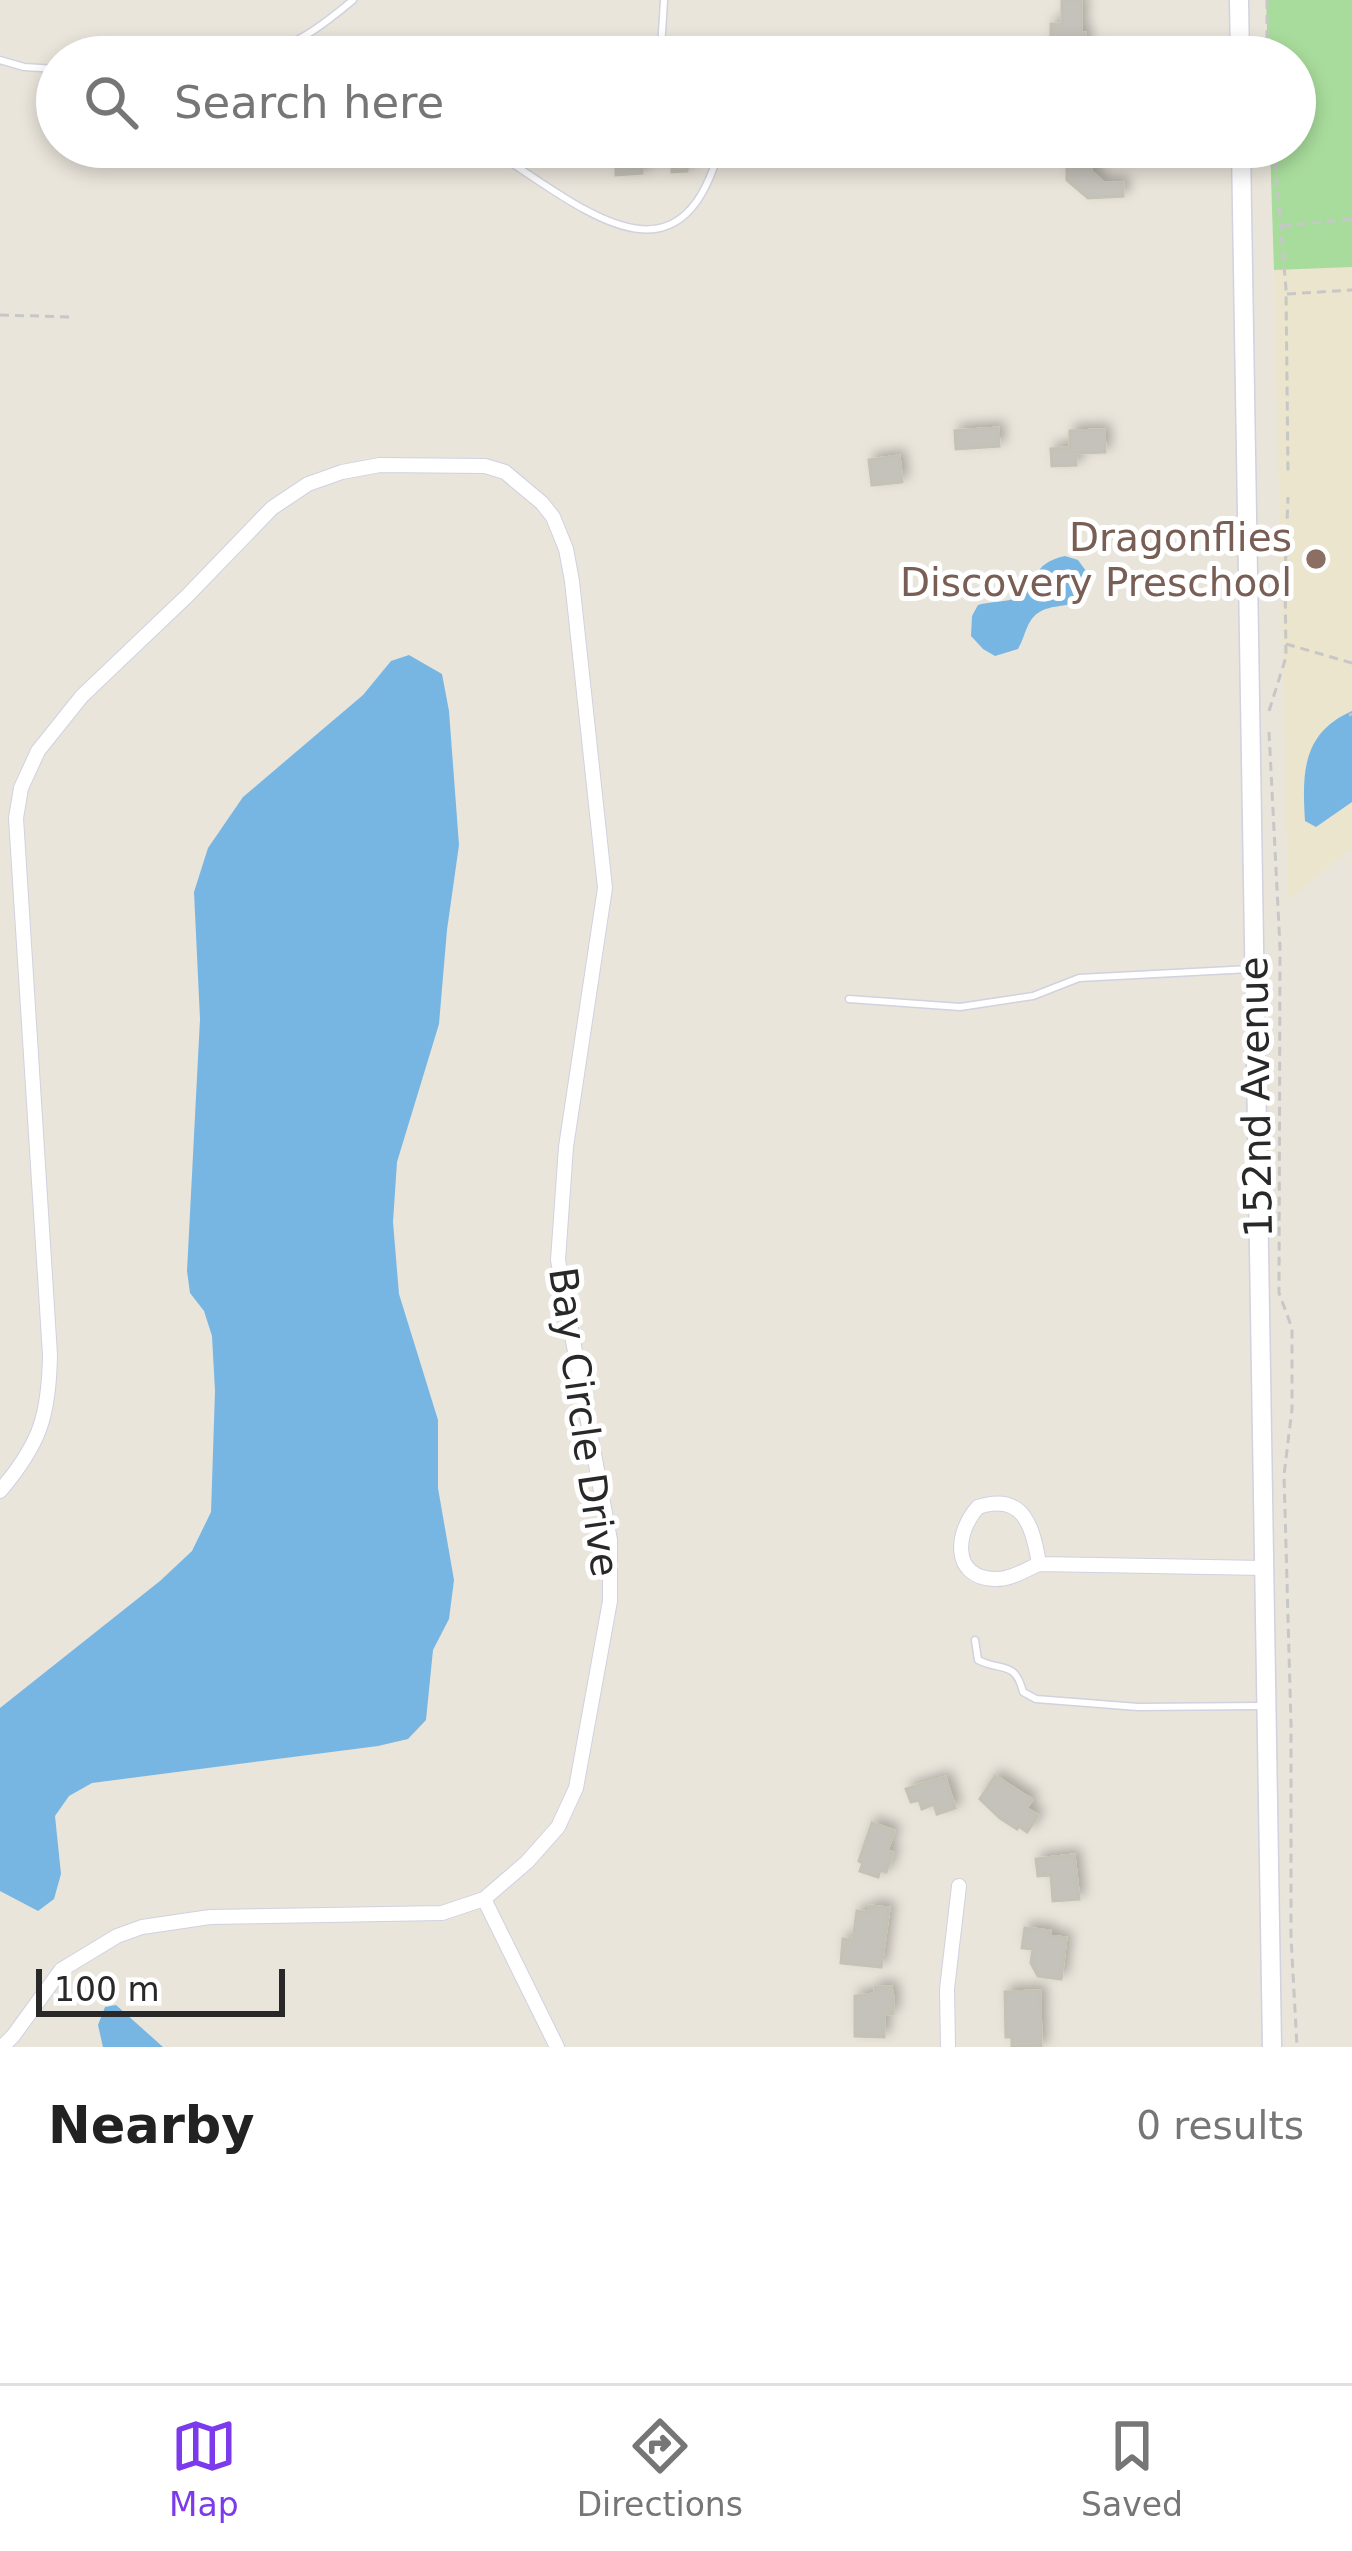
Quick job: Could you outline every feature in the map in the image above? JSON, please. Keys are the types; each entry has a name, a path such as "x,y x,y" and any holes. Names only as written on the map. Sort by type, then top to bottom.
{"street":[{"path":"1240,0 1240,36"},
{"name":"152nd Avenue","path":"1240,168 1272,2047"},
{"name":"Bay Circle Drive","path":"0,1490 40,1430 49,1387 16,818 21,788 38,751 82,696 272,508 308,484 380,465 484,466 505,472 542,503 566,549 605,887 566,1147 557,1260 610,1540 610,1601 576,1788 557,1828 484,1900 442,1913 210,1917 142,1927 117,1936 61,1970 2,2047"},
{"path":"1040,1564 1032,1531 1015,1508 1002,1502 978,1507 964,1525 959,1545 969,1570 994,1579 1009,1578 1040,1564 1264,1568"},
{"path":"948,2047 947,1989 959,1886"},
{"path":"484,1900 557,2047"}],"lane":[{"path":"305,36 353,0"},
{"path":"662,36 664,0"},
{"path":"0,60 36,68"},
{"path":"521,168 567,201 616,224 648,231 667,229 682,219 697,202 711,168"},
{"path":"848,999 960,1007 1033,996 1079,979 1253,969"},
{"path":"975,1640 978,1660 1011,1669 1019,1676 1023,1692 1036,1699 1138,1707 1266,1706"}],"path":[{"path":"1268,0 1268,36"},
{"path":"1276,168 1286,294 1288,474"},
{"path":"1282,226 1352,220"},
{"path":"1286,294 1352,290"},
{"path":"0,315 71,317"},
{"path":"1268,712 1286,657 1288,497"},
{"path":"1286,644 1352,663"},
{"path":"1270,736 1280,947 1279,1293 1292,1328 1292,1409 1284,1475 1297,2047"}],"shaded area":[{"name":"Dragonflies Discovery Preschool","path":"1352,267 1352,848 1288,900 1274,270"}],"green space":[{"path":"1266,0 1352,0 1352,267 1274,270 1271,168 1316,168 1316,36 1267,36"}],"water":[{"path":"1065,556 1078,560 1086,571 1076,601 1034,616 1018,649 995,656 983,649 971,636 978,605 1020,596 1040,568"},
{"path":"409,655 442,674 459,845 439,1024 397,1162 393,1222 399,1294 438,1420 438,1488 454,1580 449,1619 433,1650 426,1720 408,1739 378,1746 92,1783 69,1796 55,1816 61,1874 54,1899 38,1911 0,1891 0,1708 160,1581 192,1551 211,1512 212,1336 204,1311 190,1293 187,1271 200,1019 194,892 208,848 243,797 363,695 391,661"},
{"path":"1352,711 1352,802 1316,827 1305,821 1309,756 1323,731"},
{"path":"116,2005 163,2047 103,2047 98,2025 105,2007"}],"building":[{"path":"1062,0 1081,0 1081,33 1085,36 1051,36 1051,24 1062,24"},
{"path":"616,168 642,168 642,173 616,175"},
{"path":"1067,168 1091,168 1104,183 1123,183 1123,196 1088,198 1067,180"},
{"path":"998,428 999,446 956,449 955,431"},
{"path":"1104,430 1105,452 1076,453 1076,465 1052,466 1051,449 1070,448 1070,431"},
{"path":"899,456 902,482 872,485 869,460"},
{"path":"995,1776 1032,1800 1026,1808 1038,1816 1027,1832 1000,1818 980,1799"},
{"path":"945,1777 955,1808 937,1814 934,1804 922,1809 919,1800 911,1802 906,1789"},
{"path":"872,1823 894,1831 887,1851 893,1853 886,1872 880,1870 878,1877 860,1871"},
{"path":"1074,1855 1079,1899 1053,1901 1051,1875 1038,1876 1036,1859"},
{"path":"870,1906 889,1908 881,1967 841,1963 843,1939 853,1940 857,1911 869,1913"},
{"path":"1025,1928 1066,1938 1061,1979 1038,1976 1031,1963 1033,1949 1022,1948"},
{"path":"875,1987 891,1987 893,1997 893,2014 884,2014 884,2037 855,2036 855,1996 875,1994"},
{"path":"1040,1991 1041,2047 1012,2047 1012,2037 1006,2037 1005,1992"}],"place":[{"name":"Dragonflies Discovery Preschool","path":"1316,559"}]}
